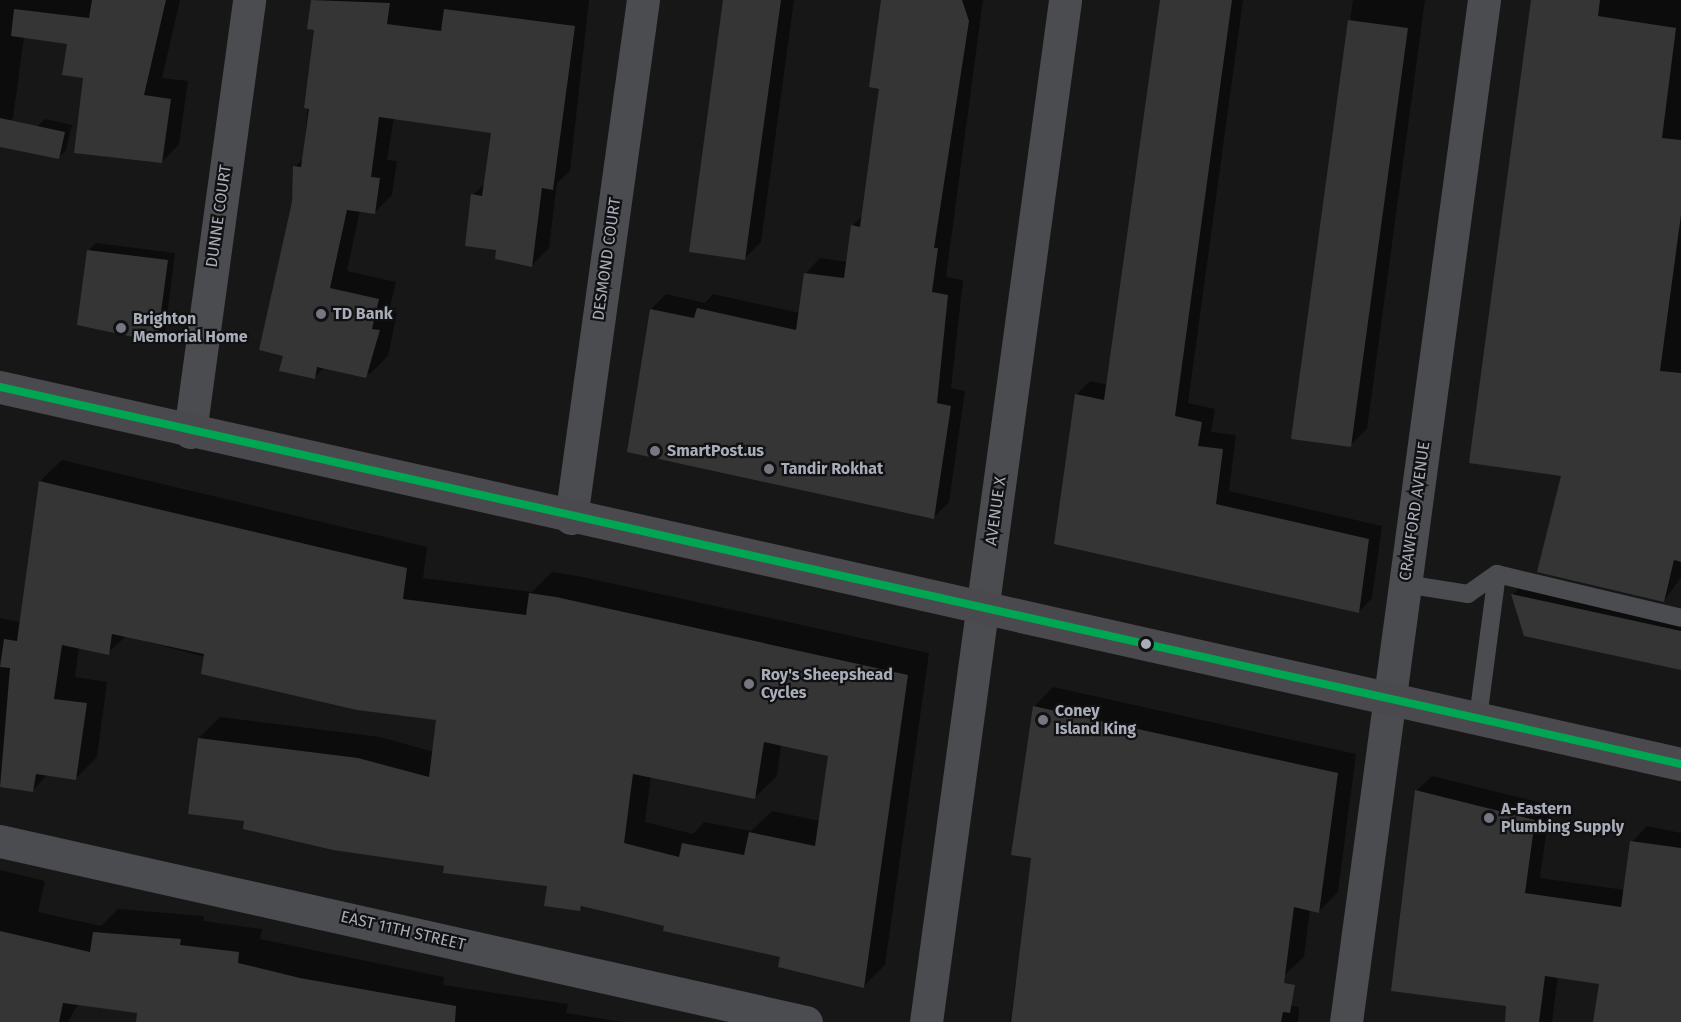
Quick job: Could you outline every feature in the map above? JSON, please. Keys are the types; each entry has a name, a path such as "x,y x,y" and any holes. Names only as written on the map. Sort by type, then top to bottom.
{"main road":[{"path":"0,387 571,518 1681,764"}],"street":[{"name":"DUNNE COURT","path":"190,432 249,0"},
{"name":"DESMOND COURT","path":"571,518 643,0"},
{"name":"AVENUE X","path":"926,1022 1065,0"},
{"name":"CRAWFORD AVENUE","path":"1346,1022 1485,0"},
{"name":"EAST 11TH STREET","path":"0,841 806,1022"}],"lane":[{"path":"1478,718 1497,574"},
{"path":"1405,584 1468,594 1497,574 1681,618"}],"building":[{"path":"92,0 166,0 144,95 171,99 162,163 74,153 83,78 62,75 67,44 11,36 14,9 89,18"},
{"path":"311,0 390,3 387,24 441,31 444,9 575,26 553,190 542,188 532,267 495,259 496,250 465,246 471,194 482,196 491,133 379,117 371,177 380,178 375,214 347,210 330,288 379,299 372,329 380,330 366,378 317,367 315,379 279,371 283,356 259,350 292,202 293,166 301,167 309,109 304,108 314,30 307,29"},
{"path":"723,0 781,0 745,260 689,252"},
{"path":"881,0 962,0 969,21 934,248 938,248 932,292 948,295 937,403 951,406 934,519 627,452 650,309 694,318 697,308 796,330 804,273 844,278 851,225 860,227 879,89 869,87"},
{"path":"1160,0 1232,0 1175,416 1202,422 1198,446 1223,449 1216,504 1369,539 1359,613 1054,544 1075,394 1104,400"},
{"path":"1531,0 1600,0 1598,16 1676,28 1662,138 1681,140 1681,215 1660,371 1681,373 1681,562 1674,560 1664,602 1537,572 1561,476 1469,463"},
{"path":"1348,20 1408,28 1351,447 1291,439"},
{"path":"0,118 65,132 59,159 0,147"},
{"path":"87,250 168,260 157,342 77,325"},
{"path":"39,481 407,568 403,599 526,615 529,593 556,597 908,675 864,988 778,967 780,957 663,931 664,926 581,906 580,911 544,906 547,886 443,873 444,866 333,850 243,829 244,821 188,814 198,738 358,758 429,777 436,720 357,710 201,674 204,654 112,634 109,655 62,645 54,699 87,703 76,780 36,774 33,792 0,787 10,668 0,667 4,639 17,641","holes":["764,742 828,756 815,846 749,832 744,855 682,843 679,857 624,843 633,774 755,799"]},
{"path":"1511,594 1681,631 1681,670 1524,636"},
{"path":"1033,706 1338,773 1319,913 1294,907 1284,983 1295,985 1290,1013 1283,1012 1281,1022 1011,1022 1031,858 1011,855"},
{"path":"1415,790 1535,820 1525,893 1621,907 1630,841 1681,848 1681,1022 1593,1022 1599,984 1545,976 1539,1022 1505,1022 1506,1006 1391,991"},
{"path":"0,931 90,952 93,932 181,939 180,945 239,952 238,963 300,978 456,1006 455,1022 136,1022 137,1013 63,1003 59,1022 0,1022"}],"transit line":[{"path":"0,387 1681,764"}],"place":[{"name":"TD Bank","path":"321,314"},
{"name":"Brighton Memorial Home","path":"121,328"},
{"name":"SmartPost.us","path":"655,451"},
{"name":"Tandir Rokhat","path":"769,469"},
{"name":"Roy's Sheepshead Cycles","path":"749,684"},
{"name":"Coney Island King","path":"1043,720"},
{"name":"A-Eastern Plumbing Supply","path":"1489,818"}]}
